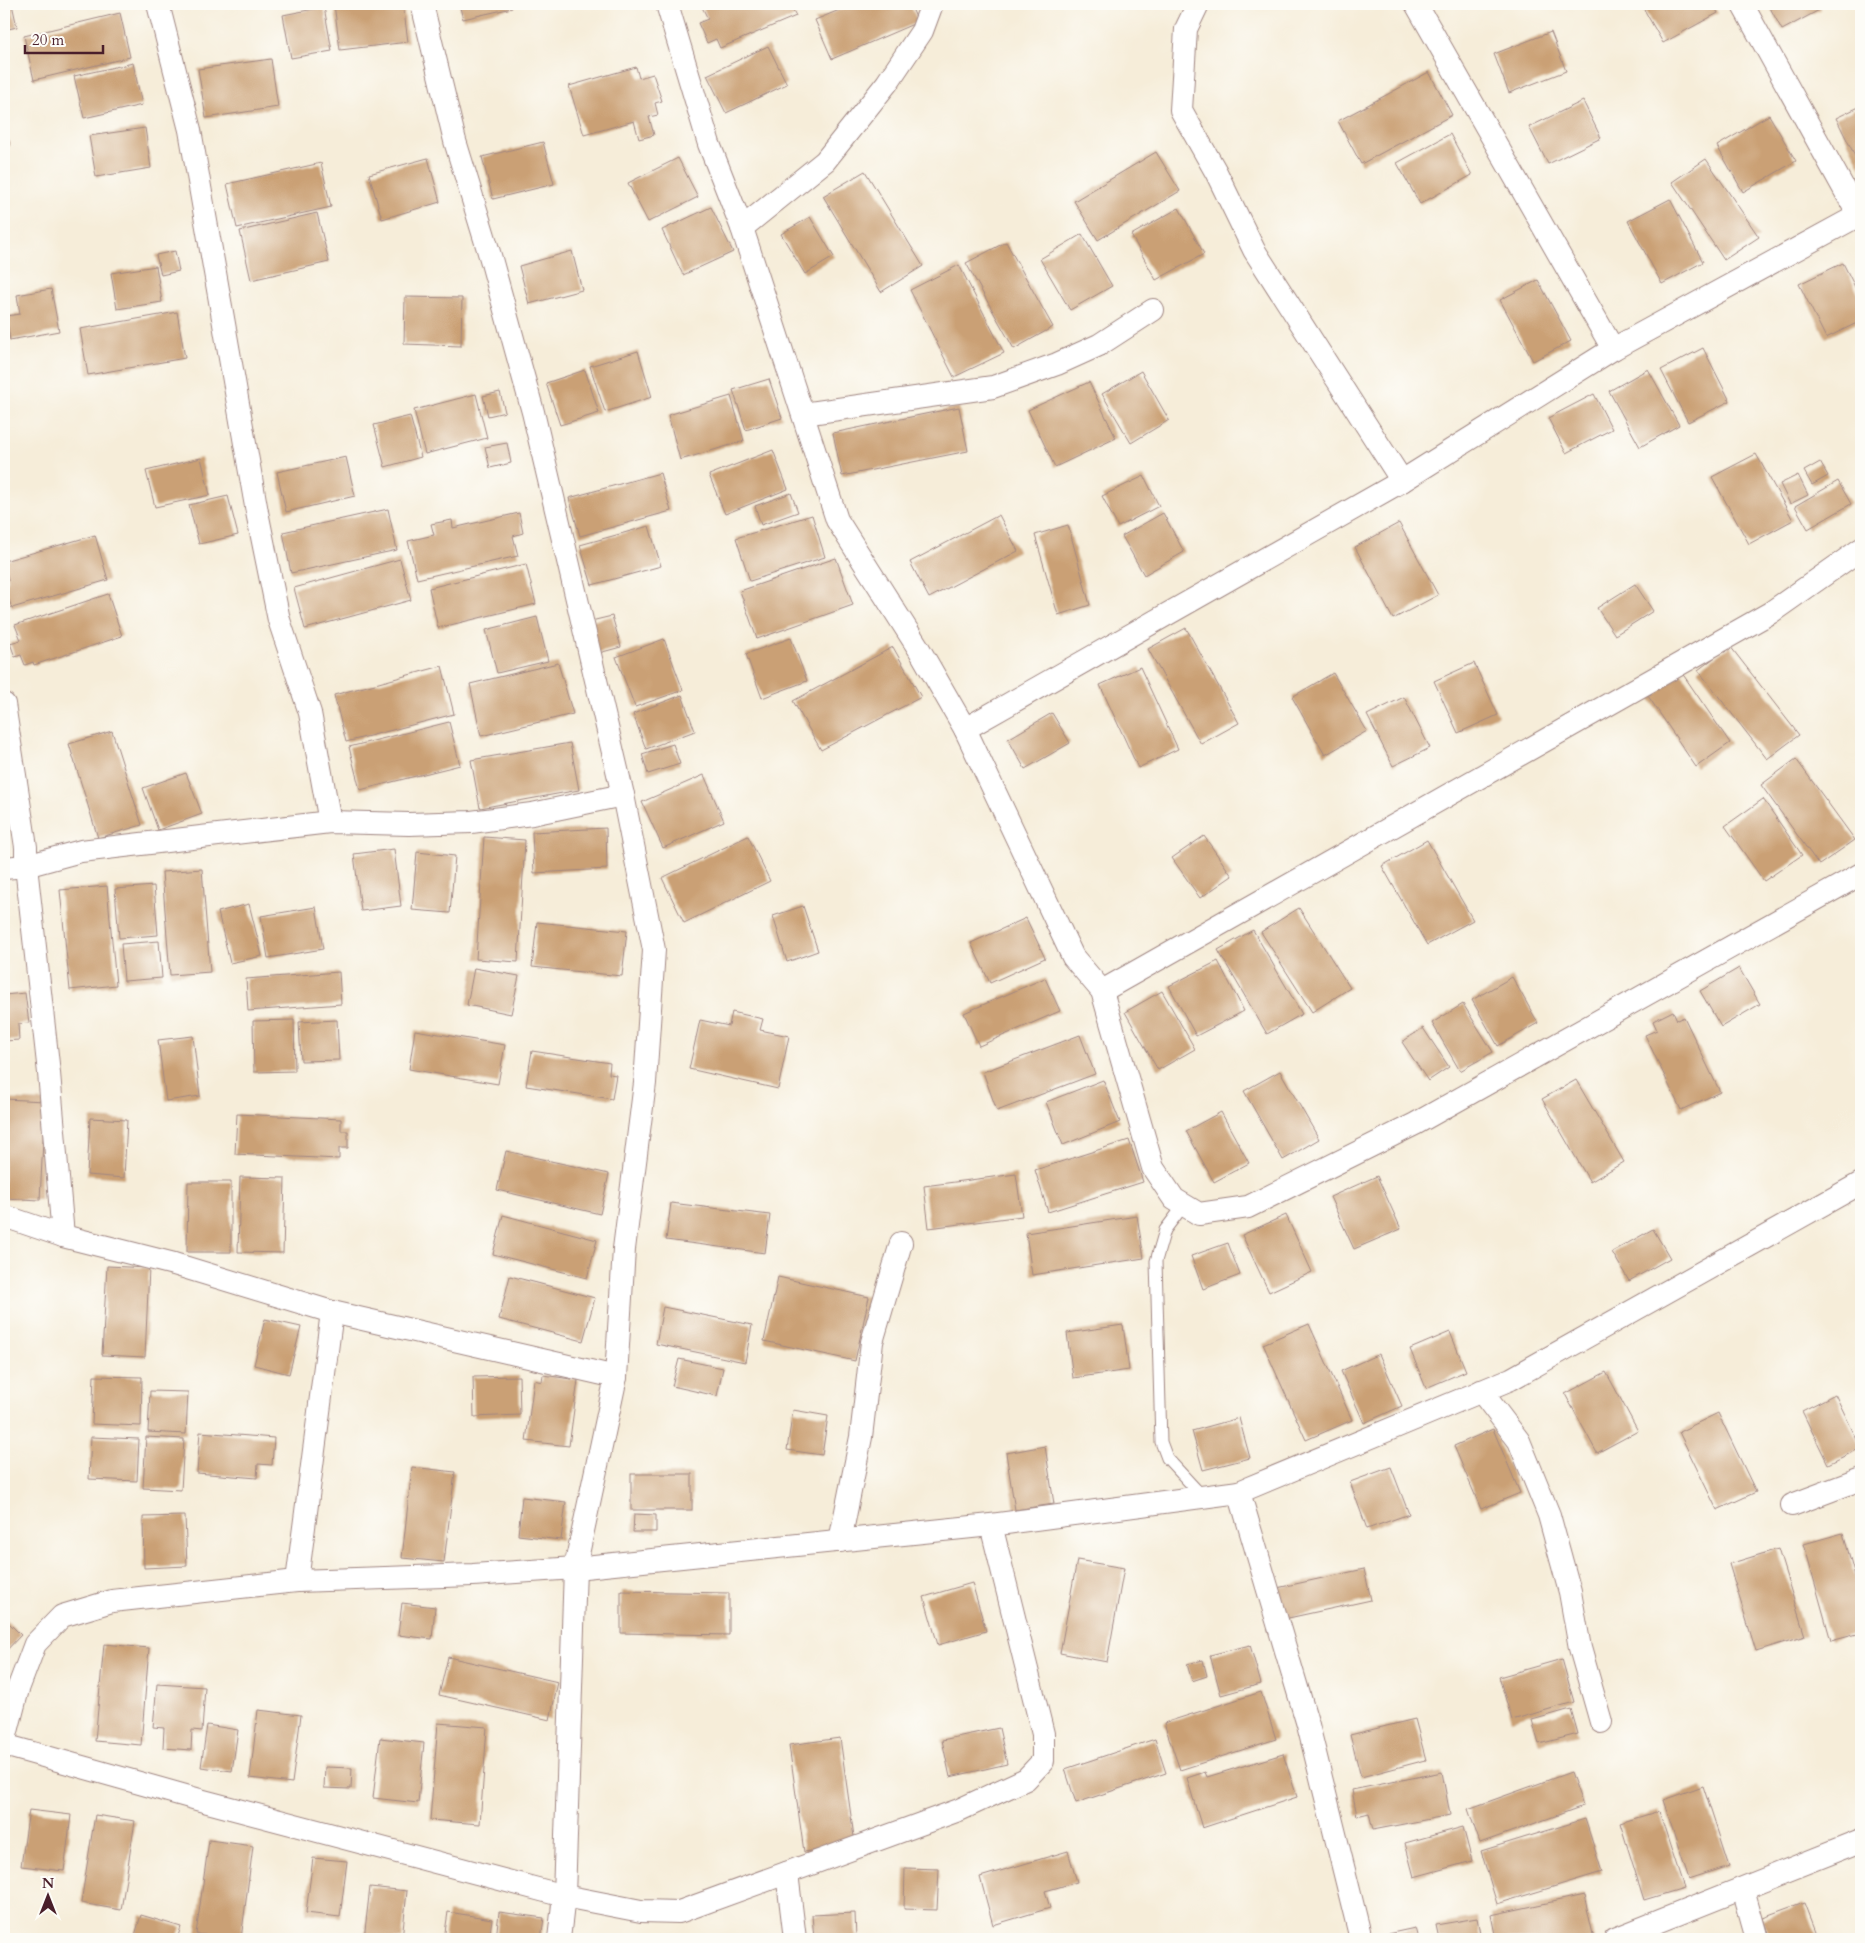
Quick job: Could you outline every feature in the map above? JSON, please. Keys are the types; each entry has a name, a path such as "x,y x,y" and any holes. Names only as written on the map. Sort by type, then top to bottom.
{"street":[{"path":"158,4 190,130 279,620 310,713 330,822"},
{"path":"422,4 456,141 533,412 623,795 654,950 645,1083 624,1249 616,1376 575,1568 564,1896 559,1939"},
{"path":"667,4 709,144 742,228 837,520 918,648 965,729 1073,957 1102,991 1153,1168 1174,1199 1199,1214 1248,1207 1415,1124 1861,874"},
{"path":"742,228 826,161 887,83 922,30 932,4"},
{"path":"1198,4 1186,29 1180,110 1216,172 1254,250 1402,481"},
{"path":"1416,4 1613,349"},
{"path":"965,729 1402,481 1613,349 1860,215 1742,4"},
{"path":"803,414 993,387 1057,364 1099,345 1153,310"},
{"path":"1102,991 1770,613 1861,549"},
{"path":"4,704 26,847 26,866 49,1073 63,1236"},
{"path":"4,868 26,866 81,851 330,822 409,824 471,822 532,814 623,795"},
{"path":"991,1525 1043,1734 1043,1761 1026,1779 959,1810 679,1912 641,1911 564,1896 209,1803 4,1744 18,1689 35,1644 62,1616 112,1601 297,1581 472,1575 575,1568 991,1525 1239,1492 1511,1379 1861,1184"},
{"path":"4,1216 63,1236 174,1264 332,1312 616,1376"},
{"path":"840,1541 861,1437 872,1342 901,1244"},
{"path":"297,1581 332,1312"},
{"path":"1481,1391 1519,1440 1549,1515 1570,1592 1580,1648 1601,1722"},
{"path":"1792,1505 1861,1479"},
{"path":"1239,1492 1308,1725 1361,1939"},
{"path":"1615,1939 1861,1841"},
{"path":"787,1872 795,1939"},
{"path":"1744,1889 1757,1939"}],"lane":[{"path":"1184,1205 1165,1230 1156,1260 1161,1442 1167,1458 1203,1497"}],"building":[{"path":"4,4 12,4 17,27 4,30"},
{"path":"183,4 198,4 198,5 184,7"},
{"path":"334,4 403,4 408,42 340,50"},
{"path":"459,4 511,4 512,8 463,19"},
{"path":"790,4 796,16 720,48 716,39 707,43 698,23 708,19 701,5"},
{"path":"854,4 910,4 918,22 832,59 815,20"},
{"path":"1641,4 1713,4 1718,13 1663,43"},
{"path":"1768,4 1818,4 1821,9 1782,30"},
{"path":"324,7 332,51 291,58 283,15"},
{"path":"120,13 130,57 34,80 24,36"},
{"path":"1551,32 1566,71 1509,93 1494,54"},
{"path":"768,46 787,84 726,113 707,75"},
{"path":"271,59 278,107 206,118 198,69"},
{"path":"133,63 142,105 84,118 74,76"},
{"path":"636,67 639,78 653,74 662,101 655,103 658,115 649,117 654,135 639,139 634,121 584,135 569,86"},
{"path":"1429,72 1452,115 1361,164 1338,121"},
{"path":"1583,101 1601,138 1548,164 1529,127"},
{"path":"1861,106 1861,168 1836,118"},
{"path":"1769,115 1796,161 1743,192 1717,146"},
{"path":"4,121 10,146 4,147"},
{"path":"145,128 151,168 96,177 89,136"},
{"path":"1450,134 1472,175 1420,204 1397,163"},
{"path":"543,142 554,184 493,199 482,157"},
{"path":"1156,152 1180,191 1098,240 1074,201"},
{"path":"428,158 440,202 382,219 369,174"},
{"path":"678,158 698,197 648,222 628,183"},
{"path":"1706,159 1759,237 1724,260 1672,182"},
{"path":"321,163 331,207 237,228 227,184"},
{"path":"865,171 923,266 881,292 823,196"},
{"path":"1670,199 1703,262 1662,284 1628,221"},
{"path":"711,207 733,252 683,275 662,230"},
{"path":"1179,208 1204,254 1156,280 1131,235"},
{"path":"317,213 329,262 251,280 240,231"},
{"path":"810,217 834,257 805,274 781,234"},
{"path":"1082,234 1112,286 1070,310 1040,259"},
{"path":"1006,242 1053,327 1014,349 966,263"},
{"path":"175,251 179,271 161,275 156,255"},
{"path":"572,251 582,290 529,304 519,266"},
{"path":"1843,263 1861,299 1861,321 1826,338 1799,284"},
{"path":"959,265 1004,353 954,377 910,290"},
{"path":"156,266 162,302 117,309 111,273"},
{"path":"1538,280 1571,341 1533,361 1500,300"},
{"path":"51,289 59,331 10,340 6,316 20,314 17,295"},
{"path":"405,297 462,298 461,346 404,344"},
{"path":"177,312 185,358 88,375 80,329"},
{"path":"4,323 8,340 4,341"},
{"path":"1703,348 1730,401 1688,422 1661,370"},
{"path":"638,351 652,397 605,412 590,366"},
{"path":"1648,369 1679,425 1640,447 1609,391"},
{"path":"585,370 599,413 560,425 546,383"},
{"path":"1141,371 1169,420 1131,443 1102,394"},
{"path":"769,379 782,418 746,430 733,390"},
{"path":"1089,382 1116,438 1055,467 1028,410"},
{"path":"500,392 505,412 488,416 483,396"},
{"path":"476,394 487,438 425,454 414,410"},
{"path":"1594,394 1612,429 1566,453 1548,418"},
{"path":"731,396 744,441 680,460 668,415"},
{"path":"959,407 968,451 842,476 833,433"},
{"path":"410,416 421,457 385,467 374,425"},
{"path":"507,443 511,463 490,468 485,447"},
{"path":"773,450 788,489 725,514 709,475"},
{"path":"1756,454 1793,520 1749,544 1712,477"},
{"path":"346,457 355,496 286,512 277,472"},
{"path":"201,458 210,495 155,507 146,471"},
{"path":"1820,462 1828,476 1812,485 1804,471"},
{"path":"660,473 671,511 580,536 569,498"},
{"path":"1798,475 1808,495 1790,504 1780,484"},
{"path":"1144,476 1159,506 1118,527 1102,496"},
{"path":"1838,481 1851,504 1808,529 1795,506"},
{"path":"791,493 798,512 761,525 755,506"},
{"path":"228,496 238,535 199,544 189,505"},
{"path":"388,509 397,550 291,573 283,532"},
{"path":"519,513 523,533 513,536 518,556 417,579 408,541 434,535 431,524 452,520 453,528"},
{"path":"1163,513 1184,552 1144,575 1122,536"},
{"path":"812,515 825,557 750,581 736,538"},
{"path":"999,515 1018,551 929,598 910,562"},
{"path":"1399,523 1438,595 1393,619 1355,547"},
{"path":"1068,525 1090,605 1058,615 1035,535"},
{"path":"649,526 661,566 592,585 580,545"},
{"path":"95,535 108,580 12,608 9,600 4,602 4,582 8,581 4,561"},
{"path":"836,558 853,605 757,639 740,591"},
{"path":"400,559 411,600 305,629 294,588"},
{"path":"526,564 536,604 438,628 429,588"},
{"path":"1635,584 1653,611 1615,635 1597,608"},
{"path":"108,594 122,636 34,665 33,662 25,665 21,655 15,657 10,643 21,640 15,625"},
{"path":"612,616 621,647 595,654 587,622"},
{"path":"537,617 548,661 497,673 486,630"},
{"path":"1186,628 1239,723 1201,744 1148,649"},
{"path":"791,638 807,681 762,698 746,654"},
{"path":"664,639 683,690 635,707 616,657"},
{"path":"1730,646 1799,735 1767,759 1698,670"},
{"path":"893,647 921,697 821,750 793,701"},
{"path":"558,663 573,714 481,736 470,684"},
{"path":"1474,663 1498,715 1458,733 1434,681"},
{"path":"442,666 454,714 346,742 334,695"},
{"path":"1140,667 1178,749 1138,768 1100,685"},
{"path":"1333,673 1367,731 1325,755 1292,697"},
{"path":"1682,673 1730,743 1696,767 1648,696"},
{"path":"682,695 695,731 646,749 633,714"},
{"path":"1404,697 1430,748 1393,766 1367,715"},
{"path":"1052,713 1070,743 1025,769 1008,739"},
{"path":"449,722 460,765 360,790 349,747"},
{"path":"112,731 142,825 98,838 69,744"},
{"path":"570,743 579,790 480,808 471,760"},
{"path":"673,744 680,764 648,774 642,754"},
{"path":"1796,759 1855,840 1819,865 1761,785"},
{"path":"186,773 202,814 158,830 143,788"},
{"path":"704,775 724,821 663,848 642,802"},
{"path":"1763,799 1802,855 1764,881 1725,826"},
{"path":"606,828 607,869 534,873 532,832"},
{"path":"748,836 770,881 684,923 662,878"},
{"path":"1204,836 1232,876 1200,898 1172,858"},
{"path":"484,837 525,840 518,962 476,959"},
{"path":"1427,840 1473,920 1427,945 1382,866"},
{"path":"394,849 401,906 361,911 354,854"},
{"path":"417,852 455,856 450,913 412,910"},
{"path":"202,869 210,972 170,975 162,872"},
{"path":"107,886 116,985 70,990 60,890"},
{"path":"154,886 158,935 119,938 115,889"},
{"path":"249,904 262,956 230,963 218,912"},
{"path":"803,906 818,951 787,962 773,916"},
{"path":"316,907 323,949 268,958 261,916"},
{"path":"1299,908 1350,988 1312,1012 1261,932"},
{"path":"1026,918 1045,958 990,983 971,943"},
{"path":"537,922 627,931 622,976 532,967"},
{"path":"1253,930 1302,1014 1267,1034 1218,950"},
{"path":"159,941 162,978 124,981 121,944"},
{"path":"1218,961 1244,1011 1196,1036 1169,986"},
{"path":"474,968 519,976 511,1014 467,1005"},
{"path":"1739,968 1760,1004 1721,1027 1700,991"},
{"path":"339,972 341,1004 248,1011 246,979"},
{"path":"1512,977 1538,1023 1498,1046 1472,1000"},
{"path":"1045,978 1060,1011 979,1046 964,1013"},
{"path":"1162,991 1195,1049 1158,1070 1125,1012"},
{"path":"25,993 29,1023 18,1024 19,1040 4,1041 4,995"},
{"path":"1463,1004 1493,1052 1460,1071 1432,1023"},
{"path":"1673,1011 1677,1020 1684,1017 1720,1092 1681,1110 1645,1035 1657,1030 1653,1021"},
{"path":"732,1012 763,1019 760,1030 789,1036 778,1089 689,1069 700,1020 729,1026"},
{"path":"294,1020 295,1071 254,1072 253,1021"},
{"path":"337,1020 339,1060 301,1061 299,1022"},
{"path":"1423,1028 1449,1067 1428,1081 1402,1042"},
{"path":"415,1030 505,1045 498,1084 409,1069"},
{"path":"1080,1035 1095,1074 997,1111 983,1072"},
{"path":"193,1036 200,1096 166,1101 158,1040"},
{"path":"532,1051 610,1063 609,1074 616,1075 612,1099 526,1086"},
{"path":"1280,1071 1319,1139 1283,1160 1244,1091"},
{"path":"1103,1080 1120,1122 1063,1145 1046,1102"},
{"path":"1576,1080 1624,1162 1590,1182 1542,1099"},
{"path":"4,1099 45,1101 40,1200 4,1198"},
{"path":"1221,1112 1249,1163 1214,1182 1186,1131"},
{"path":"237,1114 341,1119 341,1131 348,1131 348,1148 339,1148 339,1159 235,1154"},
{"path":"90,1118 127,1120 124,1178 87,1175"},
{"path":"1129,1140 1143,1182 1048,1212 1035,1170"},
{"path":"506,1151 609,1174 600,1214 497,1190"},
{"path":"1016,1174 1022,1216 929,1228 924,1186"},
{"path":"1377,1176 1401,1229 1354,1249 1330,1197"},
{"path":"240,1177 285,1178 283,1253 238,1252"},
{"path":"188,1182 231,1182 231,1252 187,1252"},
{"path":"671,1203 770,1215 765,1253 666,1240"},
{"path":"503,1215 597,1240 587,1278 493,1254"},
{"path":"1286,1215 1312,1272 1269,1292 1242,1235"},
{"path":"1137,1216 1144,1258 1032,1275 1026,1233"},
{"path":"1653,1229 1670,1258 1629,1281 1612,1252"},
{"path":"1228,1243 1240,1275 1203,1289 1191,1256"},
{"path":"107,1266 149,1268 145,1357 102,1355"},
{"path":"510,1276 595,1298 583,1341 499,1319"},
{"path":"778,1277 869,1297 855,1361 764,1341"},
{"path":"663,1307 752,1325 745,1362 656,1344"},
{"path":"265,1319 301,1327 289,1374 254,1365"},
{"path":"1309,1324 1352,1420 1306,1440 1263,1344"},
{"path":"1123,1325 1129,1370 1073,1378 1067,1333"},
{"path":"1450,1332 1466,1371 1426,1388 1410,1349"},
{"path":"1379,1354 1402,1406 1364,1423 1341,1371"},
{"path":"679,1359 723,1368 717,1396 672,1386"},
{"path":"1606,1372 1638,1431 1597,1453 1565,1394"},
{"path":"543,1375 578,1380 569,1446 526,1441 534,1380 542,1382"},
{"path":"94,1376 142,1377 141,1426 92,1424"},
{"path":"519,1376 520,1415 474,1417 473,1377"},
{"path":"150,1391 188,1392 186,1434 148,1432"},
{"path":"1835,1394 1861,1448 1828,1464 1802,1411"},
{"path":"793,1410 828,1416 822,1455 787,1450"},
{"path":"1718,1413 1756,1492 1717,1510 1679,1432"},
{"path":"1239,1418 1250,1458 1203,1470 1192,1431"},
{"path":"1493,1429 1520,1493 1481,1509 1454,1446"},
{"path":"200,1432 274,1438 272,1465 258,1464 257,1478 197,1473"},
{"path":"91,1437 139,1439 137,1481 89,1479"},
{"path":"146,1437 184,1439 181,1490 143,1488"},
{"path":"1045,1446 1054,1504 1015,1510 1006,1453"},
{"path":"412,1467 455,1472 444,1562 402,1558"},
{"path":"1391,1467 1409,1514 1367,1529 1350,1482"},
{"path":"631,1474 692,1474 692,1510 631,1510"},
{"path":"522,1497 566,1502 561,1540 518,1535"},
{"path":"634,1514 656,1515 656,1532 633,1532"},
{"path":"185,1516 187,1566 144,1568 143,1517"},
{"path":"1843,1533 1861,1597 1861,1633 1831,1641 1804,1544"},
{"path":"1778,1549 1805,1636 1756,1651 1729,1564"},
{"path":"1077,1560 1124,1568 1107,1662 1060,1653"},
{"path":"1364,1569 1371,1600 1284,1619 1277,1588"},
{"path":"972,1583 986,1631 938,1645 924,1597"},
{"path":"621,1591 729,1593 729,1635 621,1633"},
{"path":"402,1603 435,1607 432,1639 398,1635"},
{"path":"4,1618 21,1635 4,1653"},
{"path":"104,1644 149,1648 141,1745 95,1741"},
{"path":"1250,1645 1261,1684 1221,1695 1210,1655"},
{"path":"448,1657 558,1682 550,1720 439,1695"},
{"path":"1562,1659 1574,1702 1512,1720 1499,1677"},
{"path":"1203,1660 1207,1676 1192,1681 1187,1664"},
{"path":"157,1684 205,1687 202,1731 192,1730 191,1750 163,1748 164,1728 153,1727"},
{"path":"1261,1692 1276,1739 1180,1770 1164,1723"},
{"path":"1571,1709 1578,1734 1539,1744 1532,1720"},
{"path":"258,1710 301,1715 292,1783 250,1778"},
{"path":"1415,1719 1426,1760 1361,1777 1350,1735"},
{"path":"438,1723 487,1727 480,1824 430,1820"},
{"path":"207,1725 238,1730 232,1771 201,1767"},
{"path":"999,1728 1007,1764 950,1777 942,1740"},
{"path":"380,1738 424,1743 418,1803 373,1798"},
{"path":"840,1738 855,1844 804,1852 789,1745"},
{"path":"1155,1739 1166,1773 1076,1803 1065,1769"},
{"path":"1283,1754 1297,1797 1202,1828 1187,1778 1205,1772 1207,1777"},
{"path":"325,1767 352,1768 351,1789 324,1788"},
{"path":"1442,1772 1450,1815 1373,1830 1369,1813 1357,1816 1352,1790"},
{"path":"1571,1772 1583,1806 1480,1843 1468,1809"},
{"path":"1703,1786 1729,1866 1689,1879 1663,1800"},
{"path":"29,1810 71,1815 64,1871 21,1866"},
{"path":"1659,1811 1684,1888 1644,1900 1620,1823"},
{"path":"95,1815 135,1821 121,1910 81,1903"},
{"path":"1585,1819 1602,1872 1497,1904 1481,1851"},
{"path":"1463,1827 1472,1861 1414,1877 1405,1843"},
{"path":"209,1840 253,1846 241,1939 196,1934"},
{"path":"1068,1851 1077,1882 1045,1891 1050,1908 993,1925 980,1877"},
{"path":"313,1858 347,1861 340,1917 306,1913"},
{"path":"905,1868 939,1869 937,1910 904,1909"},
{"path":"370,1887 407,1891 402,1939 364,1939"},
{"path":"1584,1895 1594,1939 1496,1939 1491,1915"},
{"path":"1804,1903 1818,1939 1770,1939 1763,1918"},
{"path":"448,1912 492,1919 489,1939 444,1939"},
{"path":"499,1912 544,1918 541,1939 496,1939"},
{"path":"855,1913 856,1939 814,1939 812,1915"},
{"path":"141,1915 181,1927 177,1939 134,1939"},
{"path":"1477,1918 1481,1939 1439,1939 1436,1925"},
{"path":"1415,1928 1418,1939 1378,1939 1378,1936"}]}
